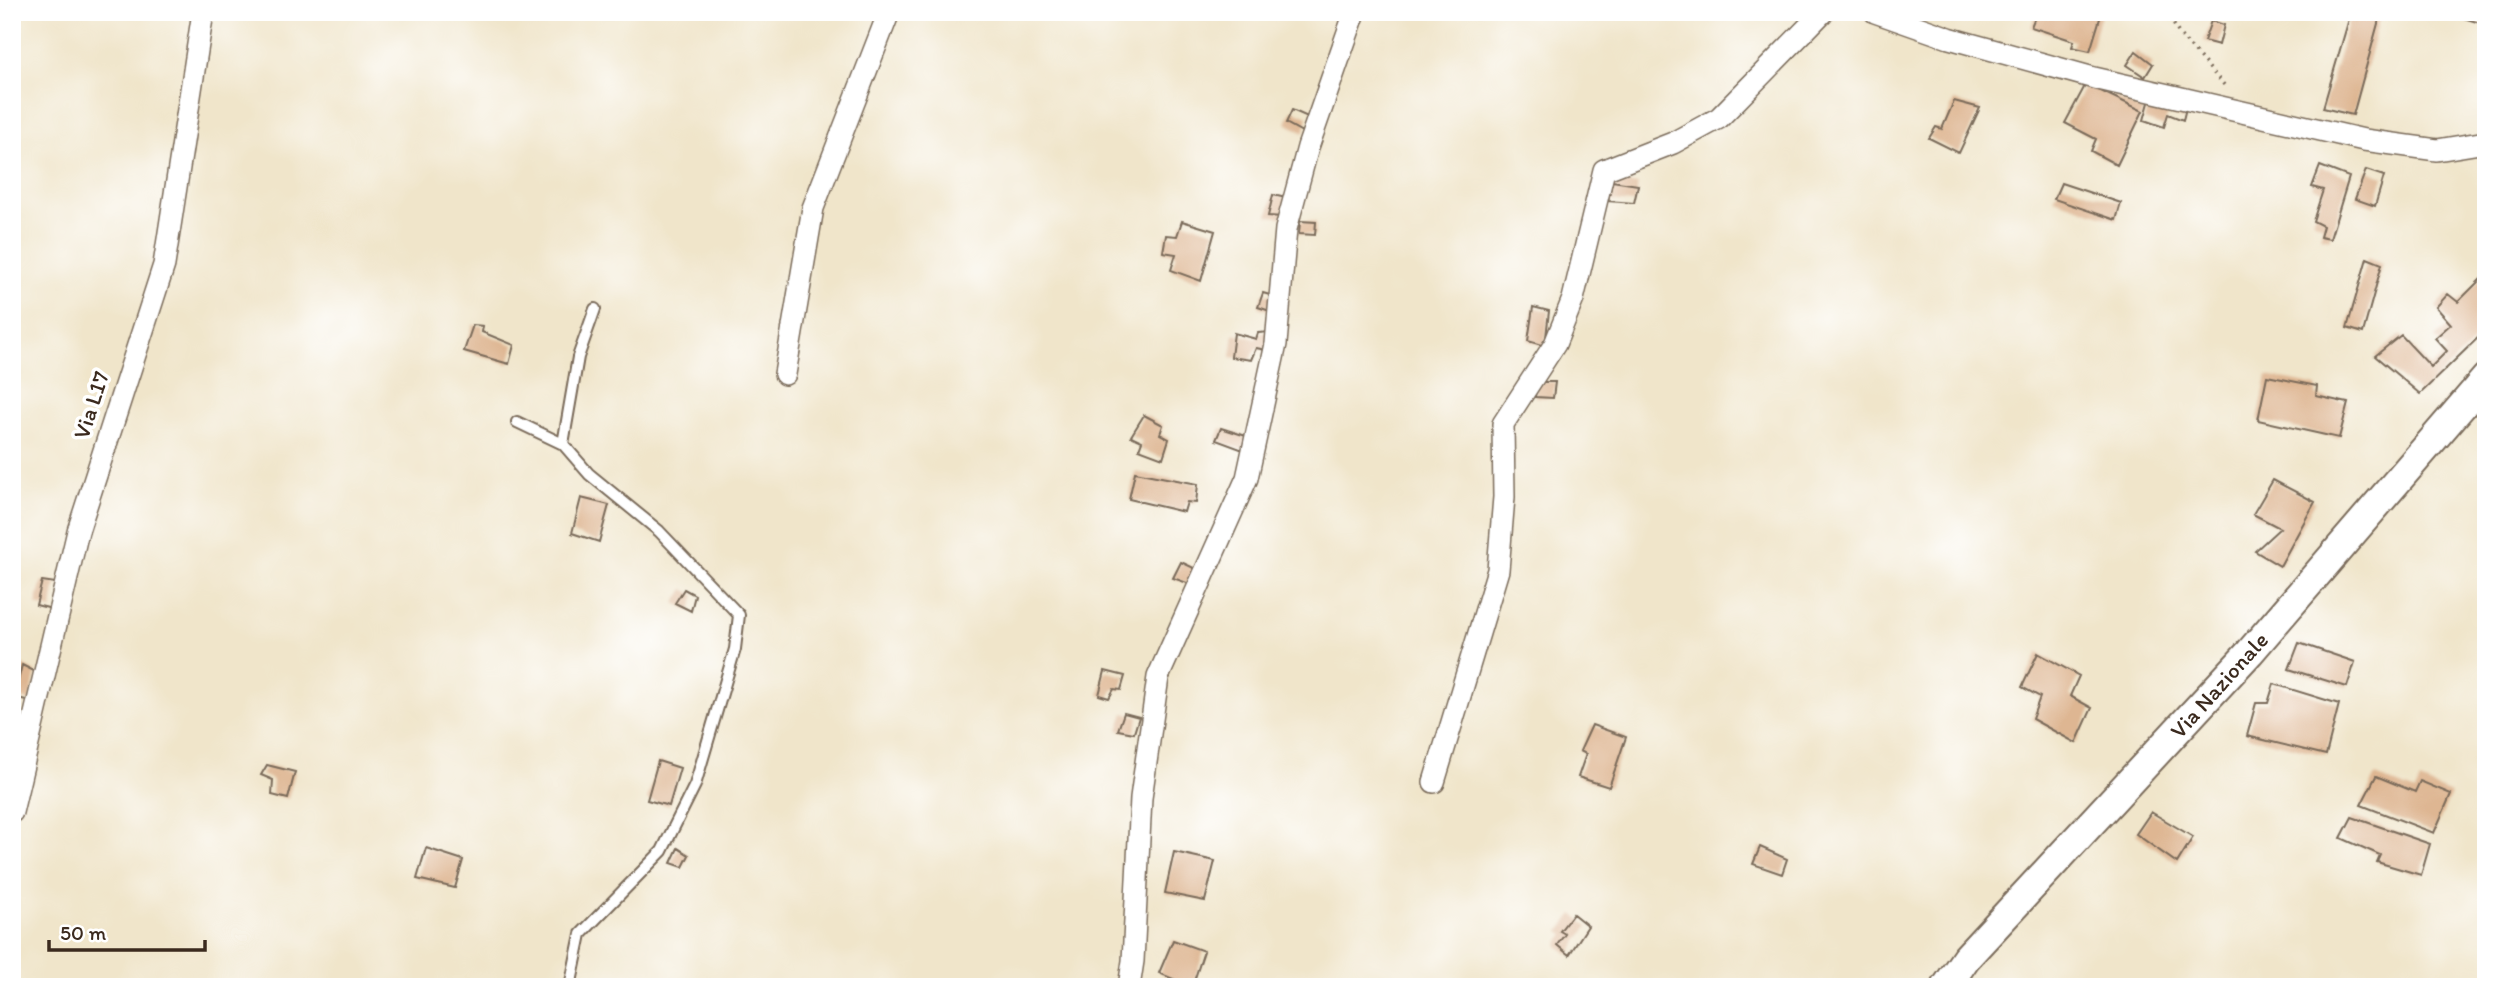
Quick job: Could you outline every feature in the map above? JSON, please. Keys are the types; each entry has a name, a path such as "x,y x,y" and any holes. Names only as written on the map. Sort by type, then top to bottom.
{"main road":[{"name":"Via Nazionale","path":"1946,987 1966,958 2250,652 2486,378"}],"street":[{"name":"Via L17","path":"12,812 32,738 78,531 164,265 203,12"},
{"path":"785,374 813,208 889,12"},
{"path":"1129,987 1141,798 1158,677 1247,478 1276,344 1286,229 1308,147 1355,12"},
{"path":"1434,782 1498,570 1504,497 1503,424 1555,344 1573,299 1604,170 1672,143 1719,118 1823,12"},
{"path":"1875,12 1949,38 2054,67 2235,112 2364,140 2437,150 2486,142"}],"lane":[{"path":"563,444 578,356 595,309"},
{"path":"517,422 563,444 589,474 659,531 739,615 734,649 695,785 662,851 580,934 570,987"}],"path":[{"path":"2167,12 2179,34 2230,91 2235,112"}],"building":[{"path":"1285,12 1307,12 1306,18"},
{"path":"2037,12 2068,12 2083,17 2084,12 2101,15 2090,51 2072,47 2074,41 2031,27"},
{"path":"2351,12 2380,16 2353,115 2323,108"},
{"path":"2466,12 2486,12 2486,25 2464,18"},
{"path":"2211,21 2224,25 2219,45 2204,41"},
{"path":"2136,51 2153,64 2145,77 2127,65"},
{"path":"2086,84 2143,111 2117,165 2091,151 2096,139 2065,123"},
{"path":"2150,99 2186,108 2183,120 2168,114 2164,127 2144,120"},
{"path":"1954,101 1980,108 1959,153 1929,138 1936,127 1942,129"},
{"path":"1292,110 1308,117 1304,133 1286,123"},
{"path":"2320,166 2349,177 2330,239 2320,237 2323,226 2313,221 2323,190 2312,187"},
{"path":"2366,170 2384,176 2375,206 2355,199"},
{"path":"1612,181 1638,185 1634,203 1608,201"},
{"path":"2061,183 2121,203 2116,220 2054,199"},
{"path":"1273,195 1286,198 1283,217 1268,216"},
{"path":"1182,221 1215,231 1201,281 1171,270 1176,254 1163,252 1166,235 1177,236"},
{"path":"1300,221 1316,222 1315,235 1299,234"},
{"path":"2367,258 2382,264 2363,333 2347,328"},
{"path":"2486,274 2486,330 2420,394 2375,356 2401,335 2431,367 2447,351 2435,338 2451,324 2436,307 2448,294 2458,302"},
{"path":"1263,293 1273,296 1270,311 1258,307"},
{"path":"1533,307 1549,311 1545,346 1528,341"},
{"path":"473,325 483,326 482,332 514,345 509,364 464,351"},
{"path":"1270,332 1266,350 1256,348 1251,360 1231,357 1234,333 1256,339 1258,333"},
{"path":"2267,376 2317,386 2316,396 2348,403 2339,438 2258,420"},
{"path":"1537,382 1555,382 1553,398 1535,397"},
{"path":"1144,415 1163,425 1160,434 1169,439 1163,458 1139,449 1142,441 1131,436"},
{"path":"1221,428 1246,436 1243,450 1216,440"},
{"path":"1135,472 1198,484 1196,503 1187,502 1184,512 1129,499"},
{"path":"2273,480 2315,502 2280,566 2255,551 2280,528 2253,514"},
{"path":"581,498 609,505 599,542 572,533"},
{"path":"1181,562 1196,569 1190,584 1173,578"},
{"path":"42,581 56,583 52,609 36,605"},
{"path":"684,589 695,595 691,611 675,603"},
{"path":"2299,643 2355,662 2347,687 2289,669"},
{"path":"2038,653 2079,676 2070,696 2092,708 2076,743 2032,719 2040,697 2022,687"},
{"path":"22,665 36,672 30,701 14,697"},
{"path":"1105,671 1125,676 1121,690 1114,689 1109,698 1099,695"},
{"path":"2274,684 2339,704 2326,755 2247,736 2256,703 2268,703"},
{"path":"1124,713 1139,717 1134,733 1118,730"},
{"path":"1592,725 1626,737 1609,787 1578,777 1586,754 1580,751"},
{"path":"658,761 680,768 669,806 647,800"},
{"path":"267,765 295,772 288,799 272,795 273,780 261,775"},
{"path":"2376,776 2415,792 2420,781 2451,794 2434,833 2361,805"},
{"path":"2151,812 2193,837 2177,863 2136,834"},
{"path":"2352,817 2430,844 2421,875 2377,862 2380,855 2341,838"},
{"path":"1760,847 1787,859 1782,874 1753,864"},
{"path":"426,848 463,860 455,888 417,879"},
{"path":"678,848 689,855 683,867 671,863"},
{"path":"1174,852 1215,861 1205,901 1165,893"},
{"path":"1573,914 1588,926 1569,955 1557,945 1565,934 1560,931"},
{"path":"1173,940 1204,951 1192,987 1159,973"}]}
